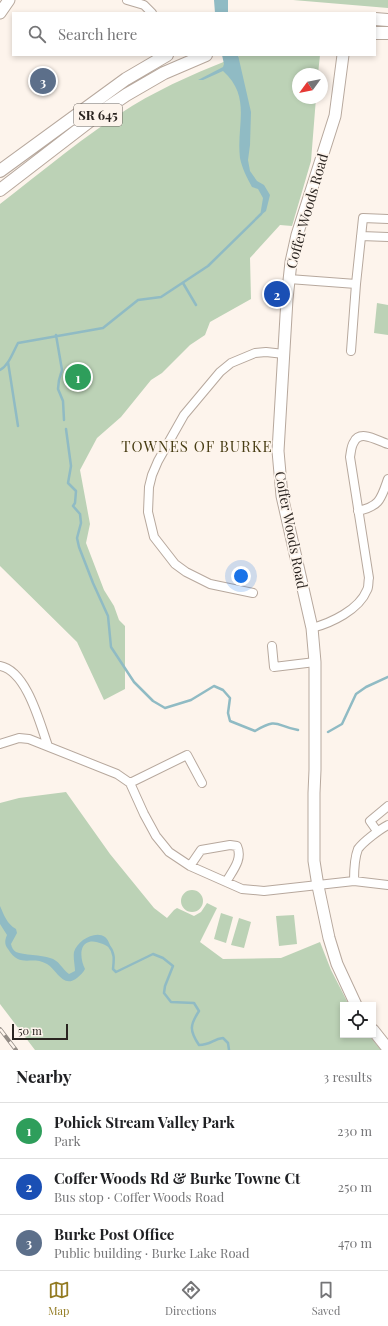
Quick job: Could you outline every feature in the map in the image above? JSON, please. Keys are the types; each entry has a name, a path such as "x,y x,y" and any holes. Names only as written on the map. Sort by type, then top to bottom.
{"main road":[{"path":"376,19 388,20"},
{"path":"376,33 388,33"},
{"name":"SR 645","path":"0,171 126,79 165,56"},
{"name":"SR 645","path":"0,190 104,110 126,95 164,73 204,56"}],"street":[{"path":"0,12 9,0"},
{"path":"127,0 144,5 151,12"},
{"name":"Coffer Woods Road","path":"342,56 335,116 297,235 291,262 278,445 280,480 286,515 312,628 315,662 314,861 331,944 343,978 355,1002"},
{"path":"351,351 362,218 388,219"},
{"path":"361,236 388,237"},
{"path":"289,279 356,284"},
{"path":"253,593 210,584 186,572 175,564 154,537 148,512 149,487 158,461 184,415 220,372 231,363 255,353 266,352 284,354"},
{"path":"312,628 328,623 353,608 368,590 369,578 350,457 353,442 357,437 363,435 388,444"},
{"path":"358,511 370,508 382,498 388,479"},
{"path":"272,646 274,668 315,662"},
{"path":"0,666 14,673 28,692 48,746"},
{"path":"0,744 19,738 28,739 116,774 130,784 144,814 160,842 176,858 190,866 242,889 264,891 354,881 388,885"},
{"path":"130,784 187,755 202,783"},
{"path":"377,831 370,821 388,806"},
{"path":"354,881 354,867 359,849 377,831 388,825"},
{"path":"190,866 201,850 230,845 237,846 240,852 239,859 226,882"},
{"path":"376,1034 388,1049"}],"green space":[{"path":"293,0 388,0 388,8"},
{"path":"239,56 320,56 319,68 292,68 292,104 316,104 311,161 292,226 280,225 250,258 251,299 210,322 205,335 190,345 162,373 151,380 121,417 97,438 80,470 90,524 86,543 104,590 114,606 119,620 125,626 125,689 104,700 77,642 0,566 0,204 81,141 115,117 159,91"},
{"path":"377,303 388,305 388,335 374,333"},
{"path":"66,792 110,854 154,908 167,918 177,908 194,916 201,912 207,903 217,908 200,942 223,959 281,958 320,942 331,970 347,1002 340,1002 340,1038 371,1038 381,1050 35,1050 0,1004 0,803 19,798"},
{"path":"192,890 200,893 203,901 200,909 192,912 184,909 181,901 184,893"},
{"path":"221,913 233,917 226,943 214,939"},
{"path":"294,915 297,944 279,946 276,916"},
{"path":"239,918 251,922 244,948 231,945"}],"water":[{"path":"214,0 228,0 228,12 215,12"},
{"path":"222,56 238,56 251,112 248,160 250,171 257,181 264,185 270,195 266,211 260,216 263,198 258,189 252,187 240,158 239,146 241,112 237,91 232,81 223,71 203,80 198,80 223,67 224,64"},
{"path":"0,906 8,922 16,929 17,933 11,944 12,948 16,952 53,959 69,974 75,971 74,952 82,941 92,936 101,935 107,939 111,948 95,942 89,942 83,946 81,954 85,969 72,981 64,980 47,964 17,959 12,955 5,944 7,935 0,924"}],"waterway":[{"path":"0,370 8,362 18,343 103,328 138,300 161,297 208,266 261,214"},
{"path":"183,283 196,305"},
{"path":"56,335 62,370 58,389 63,401 64,420"},
{"path":"8,362 18,426"},
{"path":"66,429 71,466 68,483 76,491 75,503 73,506 80,514 81,523 77,538 79,547 108,616 111,647 134,682 153,701 165,708 191,700 214,686 223,690 230,698 228,713 230,721 255,731 273,723 298,730"},
{"path":"328,732 342,724 356,694 366,687 388,677"},
{"path":"109,946 113,954 113,969 116,972 153,954 163,958 173,966 165,986 164,993 171,1002 194,1003 199,1011 192,1024 192,1031 199,1045 223,1038 228,1043 229,1050"}],"railway":[{"path":"0,1029 16,1050"}],"place":[{"name":"Burke Post Office","path":"43,81"},
{"name":"Coffer Woods Rd & Burke Towne Ct","path":"277,294"},
{"name":"Pohick Stream Valley Park","path":"78,377"}],"district":[{"name":"TOWNES OF BURKE","path":"197,447"}]}
